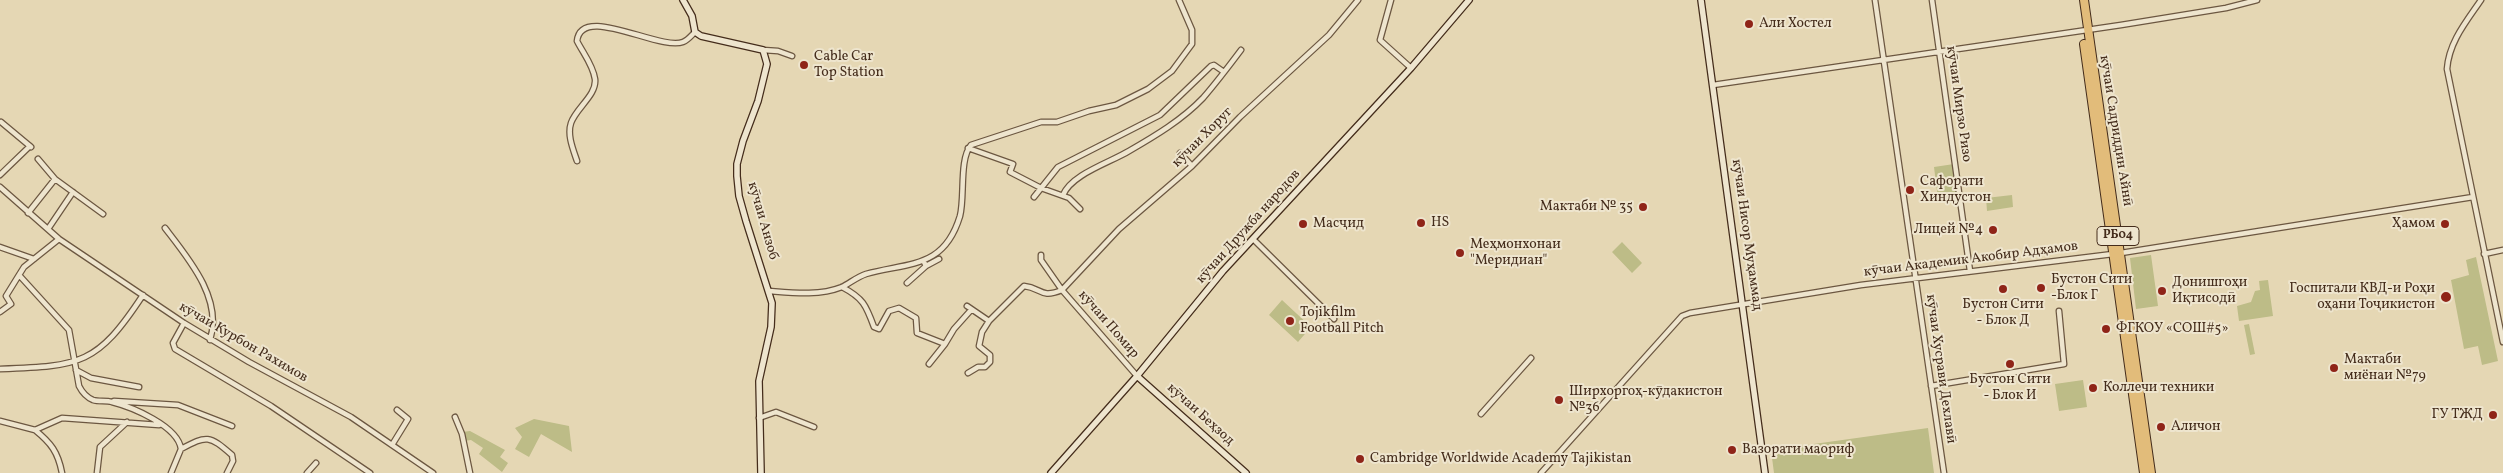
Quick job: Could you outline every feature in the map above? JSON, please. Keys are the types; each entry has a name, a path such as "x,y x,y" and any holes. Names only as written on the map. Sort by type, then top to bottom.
{"highway":[{"name":"кӯчаи Садриддин Айнӣ","path":"2078,0 2085,30 2151,473"},
{"name":"кӯчаи Садриддин Айнӣ","path":"2084,0 2085,30"},
{"name":"кӯчаи Садриддин Айнӣ","path":"2117,253 2144,473"}],"street":[{"path":"683,0 692,16 695,32 701,36 763,50 778,51 792,56"},
{"path":"907,283 944,246 958,223 968,148 976,141 1041,122 1057,122 1088,110 1116,105 1148,89 1172,70 1192,44 1192,30 1178,0"},
{"name":"кӯчаи Хоруг","path":"1062,290 1119,229 1192,166 1240,117 1329,35 1358,0"},
{"path":"1391,0 1380,40 1411,68"},
{"name":"кӯчаи Дружба народов","path":"1051,473 1137,376 1253,239 1411,68 1469,0"},
{"name":"кӯчаи Нисор Муҳаммад","path":"1701,0 1744,304 1765,473"},
{"name":"кӯчаи Хусрави Дехлавӣ","path":"1875,0 1944,473"},
{"name":"кӯчаи Мирзо Ризо","path":"1932,0 1970,271"},
{"path":"1713,85 2085,30 2226,8 2258,0"},
{"path":"2481,0 2455,40 2448,55 2447,69 2503,342"},
{"path":"577,161 570,134 571,123 594,90 596,82 590,63 577,41 579,32 584,27 598,25 650,39 675,43 682,42 695,32"},
{"name":"кӯчаи Анзоб","path":"761,473 759,381 771,327 772,303 770,291 746,221 736,176 743,141 758,101 767,64 763,50"},
{"path":"1064,195 1069,184 1078,177 1116,159 1172,124 1202,98 1241,50"},
{"path":"1034,197 1058,167 1167,110 1211,66 1216,66 1224,72"},
{"path":"0,175 31,147 1,122"},
{"path":"968,148 1013,164 1010,172 1040,188 1064,195 1080,209"},
{"path":"1180,153 1192,166"},
{"path":"38,159 55,179 103,214"},
{"path":"28,213 55,179"},
{"name":"кӯчаи Курбон Рахимов","path":"0,187 59,239 184,323 210,340 351,417 433,473"},
{"path":"48,229 73,192"},
{"name":"кӯчаи Академик Акобир Адҳамов","path":"1541,473 1682,316 1744,304 1970,271 2117,253 2473,197"},
{"path":"164,228 191,262 201,281 214,319 210,340"},
{"path":"0,312 11,304 6,296 19,275 34,259 59,239"},
{"path":"1253,239 1334,319"},
{"path":"0,247 34,259"},
{"path":"2484,254 2503,250"},
{"name":"кӯчаи Помир","path":"1041,255 1041,260 1062,290 1137,376"},
{"path":"770,291 806,294 842,287 866,274 925,264 939,259"},
{"path":"19,275 69,330 72,339 74,363 82,393 95,401 178,405 232,426"},
{"name":"кӯчаи Помир","path":"968,373 978,367 985,367 990,362 990,355 979,346 982,332 989,321 1024,286 1042,294 1052,294 1062,290"},
{"path":"842,287 858,296 866,305 874,327 879,328 889,311 899,308 916,318 918,332 945,344"},
{"path":"0,369 38,369 74,363 92,355 106,344 127,320 143,295"},
{"path":"929,364 969,308 989,321"},
{"path":"1931,386 2064,364 2059,311"},
{"path":"184,323 173,343 174,349 271,406 370,473"},
{"path":"1481,414 1531,358"},
{"path":"76,370 91,378 139,387"},
{"name":"кӯчаи Беҳзод","path":"1137,376 1246,473"},
{"path":"110,402 135,410 162,426 177,438 181,449 172,473"},
{"path":"392,445 408,418 398,410"},
{"path":"759,418 776,412 814,427"},
{"path":"455,417 462,434 470,473"},
{"path":"34,430 62,418 162,426"},
{"path":"0,421 34,430 51,443 59,456 62,473"},
{"path":"97,473 100,447 127,422"},
{"path":"181,449 203,438 208,438 232,455 233,461 227,473"},
{"path":"307,473 316,463"}],"shaded area":[{"path":"1954,164 1958,196 1938,199 1934,167"},
{"path":"2012,195 2013,207 1987,211 1986,198"},
{"path":"1622,242 1642,263 1632,273 1612,252"},
{"path":"2151,255 2158,306 2136,309 2130,258"},
{"path":"2476,257 2498,361 2482,365 2478,346 2464,349 2451,280 2469,275 2466,260"},
{"path":"2268,280 2273,316 2239,321 2237,306 2251,302 2255,291 2260,290 2259,281"},
{"name":"Tojikfilm Football Pitch","path":"1282,300 1311,327 1298,342 1269,315"},
{"path":"2249,324 2255,354 2250,355 2244,325"},
{"path":"2083,380 2087,407 2059,411 2055,384"},
{"path":"534,419 569,426 572,452 541,434 529,457 515,449 522,437 515,428"},
{"path":"1928,428 1934,473 1774,473 1771,450"},
{"path":"470,431 505,450 500,457 508,463 502,472 479,454 483,448 471,440 464,441 462,432"}],"place":[{"name":"Али Хостел","path":"1749,24"},
{"name":"Cable Car Top Station","path":"804,65"},
{"name":"Сафорати Хиндустон","path":"1910,190"},
{"name":"Мактаби № 35","path":"1643,207"},
{"name":"HS","path":"1421,223"},
{"name":"Масҷид","path":"1303,224"},
{"name":"Ҳамом","path":"2445,224"},
{"name":"Лицей №4","path":"1993,230"},
{"name":"Меҳмонхонаи \"Меридиан\"","path":"1460,253"},
{"name":"Бустон Сити -Блок Г","path":"2041,288"},
{"name":"Бустон Сити - Блок Д","path":"2003,289"},
{"name":"Донишгоҳи Иқтисодӣ","path":"2162,291"},
{"name":"Госпитали КВД-и Роҳи оҳани Тоҷикистон","path":"2446,297"},
{"name":"Tojikfilm Football Pitch","path":"1290,321"},
{"name":"ФГКОУ «СОШ#5»","path":"2106,329"},
{"name":"Бустон Сити - Блок И","path":"2010,364"},
{"name":"Мактаби миёнаи №79","path":"2334,368"},
{"name":"Коллечи техники","path":"2093,388"},
{"name":"Ширхоргоҳ-кӯдакистон №36","path":"1559,400"},
{"name":"ГУ ТЖД","path":"2493,415"},
{"name":"Аличон","path":"2161,427"},
{"name":"Вазорати маориф","path":"1732,450"},
{"name":"Cambridge Worldwide Academy Tajikistan","path":"1360,459"}]}
